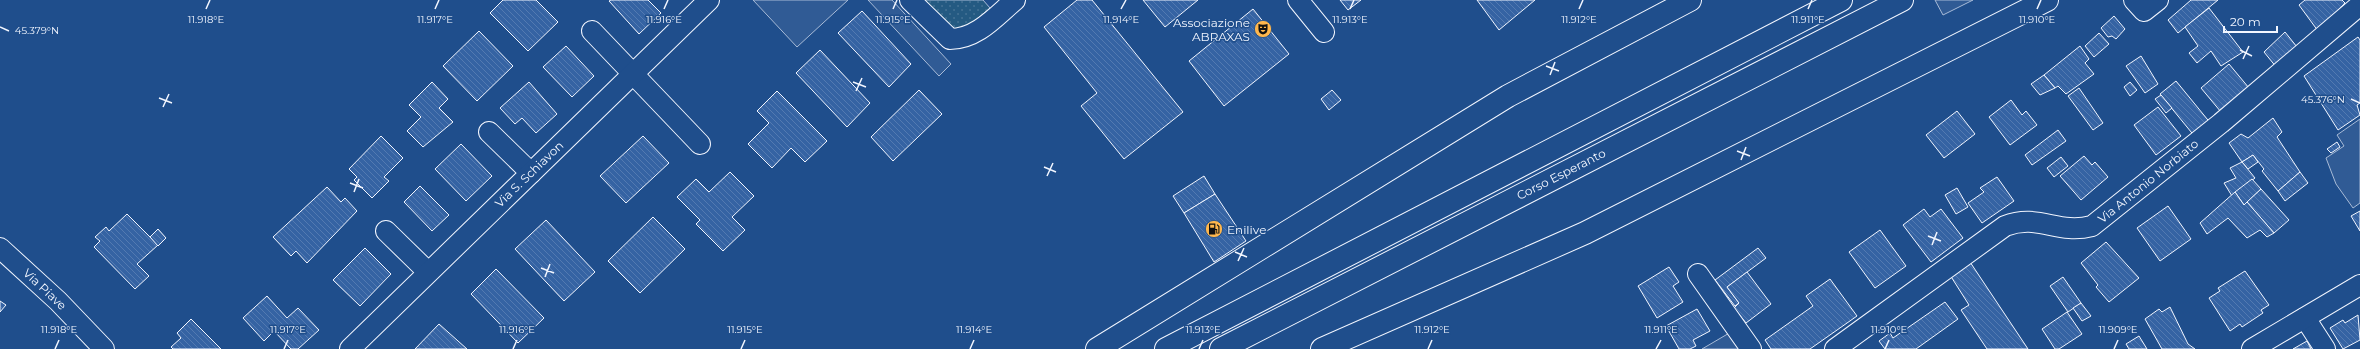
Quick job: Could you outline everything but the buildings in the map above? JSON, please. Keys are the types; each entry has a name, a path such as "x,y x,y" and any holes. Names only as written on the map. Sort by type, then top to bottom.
{"highway":[{"path":"1097,349 1508,96 1690,0"},
{"path":"1166,349 1841,0"},
{"name":"Corso Esperanto","path":"1222,349 1902,0"},
{"path":"1322,349 1585,233 2047,0"}],"street":[{"name":"Via S. Schiavon","path":"350,349 428,272 634,75 709,0"},
{"path":"910,0 950,39 962,39 976,32 1015,0"},
{"path":"1298,0 1324,32"},
{"path":"2134,0 2144,11 2158,0"},
{"name":"Via Antonio Norbiato","path":"1835,349 2005,226 2020,221 2034,221 2077,230 2092,226 2221,123 2360,5"},
{"path":"592,31 700,144"},
{"path":"489,132 531,173"},
{"path":"386,230 428,272"},
{"name":"Via Piave","path":"0,248 58,301 104,349"},
{"path":"1698,274 1751,349"},
{"path":"2252,349 2360,285"},
{"path":"2305,318 2325,349"}],"shaded area":[{"path":"753,0 848,0 797,47"},
{"path":"868,0 892,0 951,64 939,76"},
{"path":"922,0 983,0 990,8 965,29 950,29"},
{"path":"1935,0 1973,0 1943,15"},
{"path":"2360,119 2360,203 2353,208 2336,184 2326,158 2344,146 2337,135"},
{"path":"1731,332 1743,349 1702,349"}],"place":[{"name":"Associazione ABRAXAS","path":"1263,29"},
{"name":"Enilive","path":"1214,229"}]}
